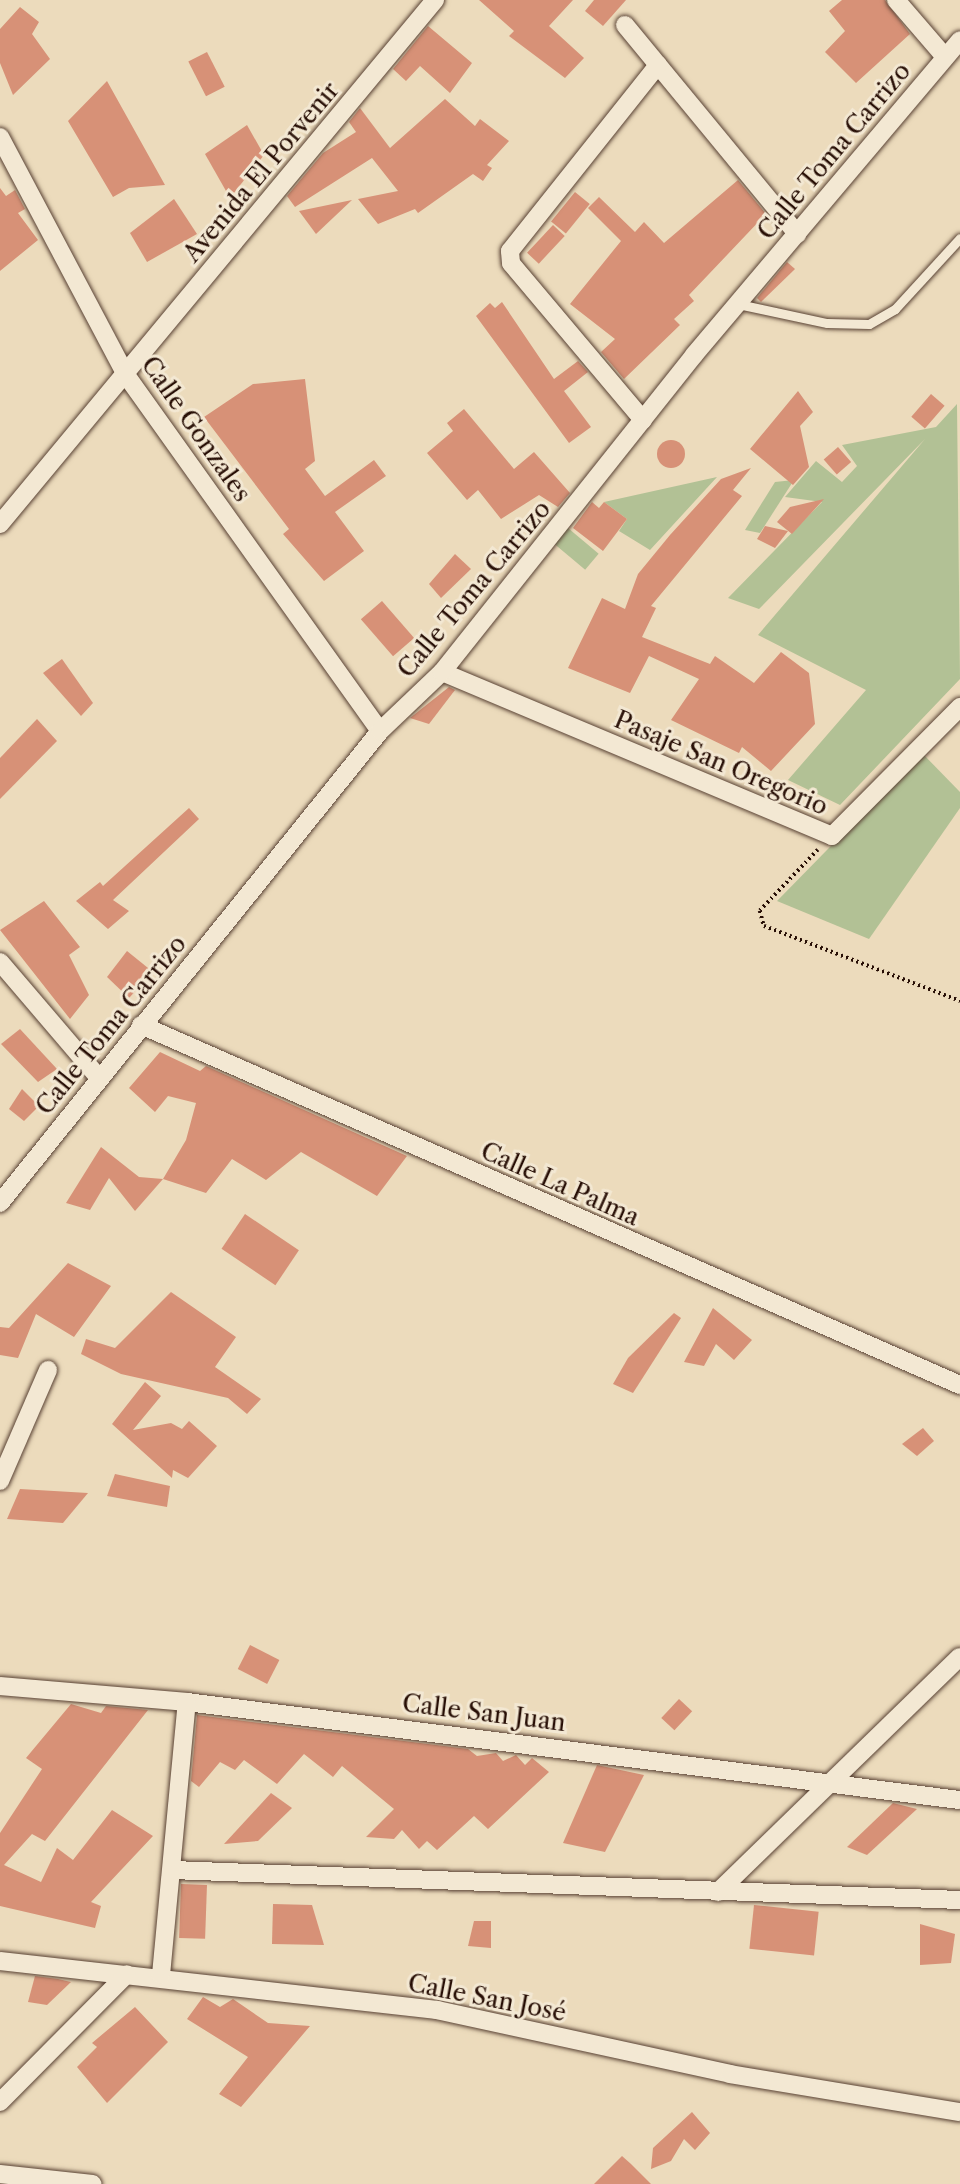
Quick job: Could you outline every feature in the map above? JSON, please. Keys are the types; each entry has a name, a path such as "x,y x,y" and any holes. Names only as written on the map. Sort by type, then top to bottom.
{"street":[{"name":"Avenida El Porvenir","path":"0,524 435,0"},
{"path":"896,0 945,57"},
{"path":"625,25 797,234"},
{"name":"Calle Toma Carrizo","path":"0,1203 380,731 442,673 738,304 960,40"},
{"path":"643,421 511,263 510,251 658,65"},
{"name":"Calle Gonzales","path":"0,137 126,375 380,731"},
{"name":"Pasaje San Oregorio","path":"442,673 832,836"},
{"path":"832,836 960,707"},
{"path":"0,962 99,1078"},
{"name":"Calle La Palma","path":"141,1026 960,1385"},
{"path":"0,1480 48,1370"},
{"path":"718,1892 824,1782 960,1657"},
{"name":"Calle San Juan","path":"0,1686 187,1702 960,1800"},
{"path":"161,1975 187,1702"},
{"path":"172,1870 960,1900"},
{"name":"Calle San José","path":"0,1961 127,1975 161,1975 437,2010 730,2074 960,2112"},
{"path":"0,2102 127,1975"},
{"path":"0,2174 92,2184"}],"lane":[{"path":"738,304 827,323 869,324 895,309 960,238"}],"path":[{"name":"Pasaje San Oregorio","path":"832,836 758,919 960,1002"}],"green space":[{"path":"957,404 960,679 840,805 788,780 866,690 758,635 925,439 759,609 728,598 822,502 785,497 816,461 842,482 857,466 842,445 936,427"},
{"path":"717,477 650,550 619,531 627,519 604,502"},
{"path":"794,480 760,533 745,530 775,482"},
{"path":"568,528 599,554 585,570 555,544"},
{"path":"922,753 960,792 960,808 869,939 777,901"}],"building":[{"path":"479,0 573,0 549,26 584,58 565,78 509,36 514,31"},
{"path":"594,0 626,0 603,26 585,11"},
{"path":"842,0 885,0 910,34 856,83 825,52 845,31 829,11"},
{"path":"20,7 39,22 32,34 50,59 13,95 0,63 0,29"},
{"path":"428,26 472,63 450,93 420,66 406,81 393,69"},
{"path":"207,52 225,87 206,96 188,62"},
{"path":"107,81 165,185 129,188 113,197 68,121"},
{"path":"445,99 475,126 480,119 509,141 487,165 492,168 483,181 473,174 418,213 415,209 378,224 358,199 398,191 372,158 295,207 287,196 323,153 356,132 349,122 360,108 390,148"},
{"path":"247,125 264,155 230,198 205,154"},
{"path":"738,180 766,214 689,295 694,301 674,319 680,325 624,379 601,352 615,339 570,304 621,241 588,208 599,197 635,232 644,222 664,243"},
{"path":"0,188 6,196 15,190 25,209 18,213 38,240 0,271"},
{"path":"575,192 590,204 566,233 551,222"},
{"path":"174,199 197,234 147,262 130,233"},
{"path":"352,200 316,234 299,211"},
{"path":"553,225 565,236 539,264 527,253"},
{"path":"787,262 795,269 761,302 757,298"},
{"path":"502,302 554,379 578,361 588,372 564,391 591,427 569,443 476,316 490,303 495,308"},
{"path":"305,379 315,461 305,469 325,496 374,460 386,476 335,512 364,551 324,581 283,534 289,529 204,417 253,384"},
{"path":"798,391 813,412 800,426 809,467 793,485 750,449"},
{"path":"931,394 945,406 925,428 911,417"},
{"path":"464,409 514,469 534,452 570,493 558,507 539,495 501,519 478,490 467,500 427,453 453,431 447,423"},
{"path":"671,440 681,444 685,454 681,464 671,468 661,464 657,454 661,444"},
{"path":"838,447 851,462 837,475 824,459"},
{"path":"751,468 733,490 742,496 651,606 656,608 642,637 710,664 715,656 754,683 781,652 809,673 815,724 771,771 742,747 739,753 671,720 699,679 649,656 630,693 568,668 602,598 625,609 638,574 670,535 721,479"},
{"path":"824,499 792,534 777,522 790,507"},
{"path":"592,502 599,508 604,502 627,519 603,551 573,528"},
{"path":"765,526 788,531 775,548 757,539"},
{"path":"455,554 471,569 441,598 429,584"},
{"path":"382,601 414,638 393,656 361,619"},
{"path":"62,659 93,703 81,716 43,673"},
{"path":"449,687 455,690 429,724 410,718"},
{"path":"37,719 57,741 0,799 0,758"},
{"path":"189,808 199,819 113,900 129,911 108,929 76,901 100,882 103,886"},
{"path":"44,901 80,947 69,955 89,995 70,1019 0,930"},
{"path":"127,951 153,972 129,998 107,977"},
{"path":"20,1029 57,1069 38,1082 1,1044"},
{"path":"160,1052 200,1071 206,1066 407,1156 377,1196 301,1152 266,1180 232,1159 206,1193 163,1179 186,1140 196,1103 168,1096 155,1112 129,1088"},
{"path":"22,1089 39,1106 24,1121 9,1109"},
{"path":"101,1147 139,1177 163,1179 135,1211 109,1178 90,1210 66,1203"},
{"path":"245,1214 299,1250 275,1285 222,1249"},
{"path":"68,1263 111,1286 74,1337 36,1314 18,1358 0,1355 0,1327 9,1328"},
{"path":"171,1292 236,1337 215,1367 261,1399 247,1414 228,1398 121,1374 81,1354 86,1339 115,1348"},
{"path":"713,1308 752,1340 734,1360 716,1344 704,1366 684,1362"},
{"path":"674,1313 681,1318 633,1393 613,1384 628,1358"},
{"path":"145,1382 161,1396 133,1430 171,1423 182,1429 189,1421 217,1446 188,1478 173,1470 172,1478 112,1424"},
{"path":"923,1428 934,1441 917,1456 902,1444"},
{"path":"115,1474 170,1486 167,1507 107,1496"},
{"path":"20,1489 88,1493 63,1523 7,1519"},
{"path":"250,1645 279,1660 267,1684 238,1669"},
{"path":"679,1699 692,1711 674,1730 661,1718"},
{"path":"71,1704 101,1713 106,1706 148,1710 45,1841 32,1834 4,1865 41,1882 57,1848 73,1860 112,1810 153,1836 91,1902 101,1906 95,1928 0,1906 0,1833 42,1769 26,1758"},
{"path":"197,1715 468,1749 477,1756 496,1753 503,1761 516,1755 525,1765 532,1758 549,1772 488,1829 474,1816 437,1850 427,1841 419,1849 402,1830 394,1839 366,1837 394,1809 342,1766 333,1777 304,1754 277,1784 244,1760 235,1770 220,1762 199,1787 191,1781"},
{"path":"597,1765 644,1775 605,1852 563,1843"},
{"path":"271,1793 292,1808 258,1841 224,1844"},
{"path":"893,1803 917,1809 867,1855 847,1847"},
{"path":"181,1884 207,1885 205,1939 179,1938"},
{"path":"273,1904 312,1905 324,1945 272,1944"},
{"path":"754,1905 819,1912 814,1956 749,1949"},
{"path":"474,1921 491,1921 491,1948 468,1946"},
{"path":"920,1924 955,1934 951,1963 920,1965"},
{"path":"35,1976 71,1982 47,2005 28,2002"},
{"path":"203,1997 220,2007 233,1999 268,2023 310,2026 241,2107 219,2094 248,2057 187,2019"},
{"path":"135,2007 168,2042 107,2103 77,2067 97,2047 92,2043"},
{"path":"692,2112 710,2133 695,2150 684,2139 671,2161 651,2169 653,2148"},
{"path":"622,2156 631,2164 651,2184 594,2184"}]}
